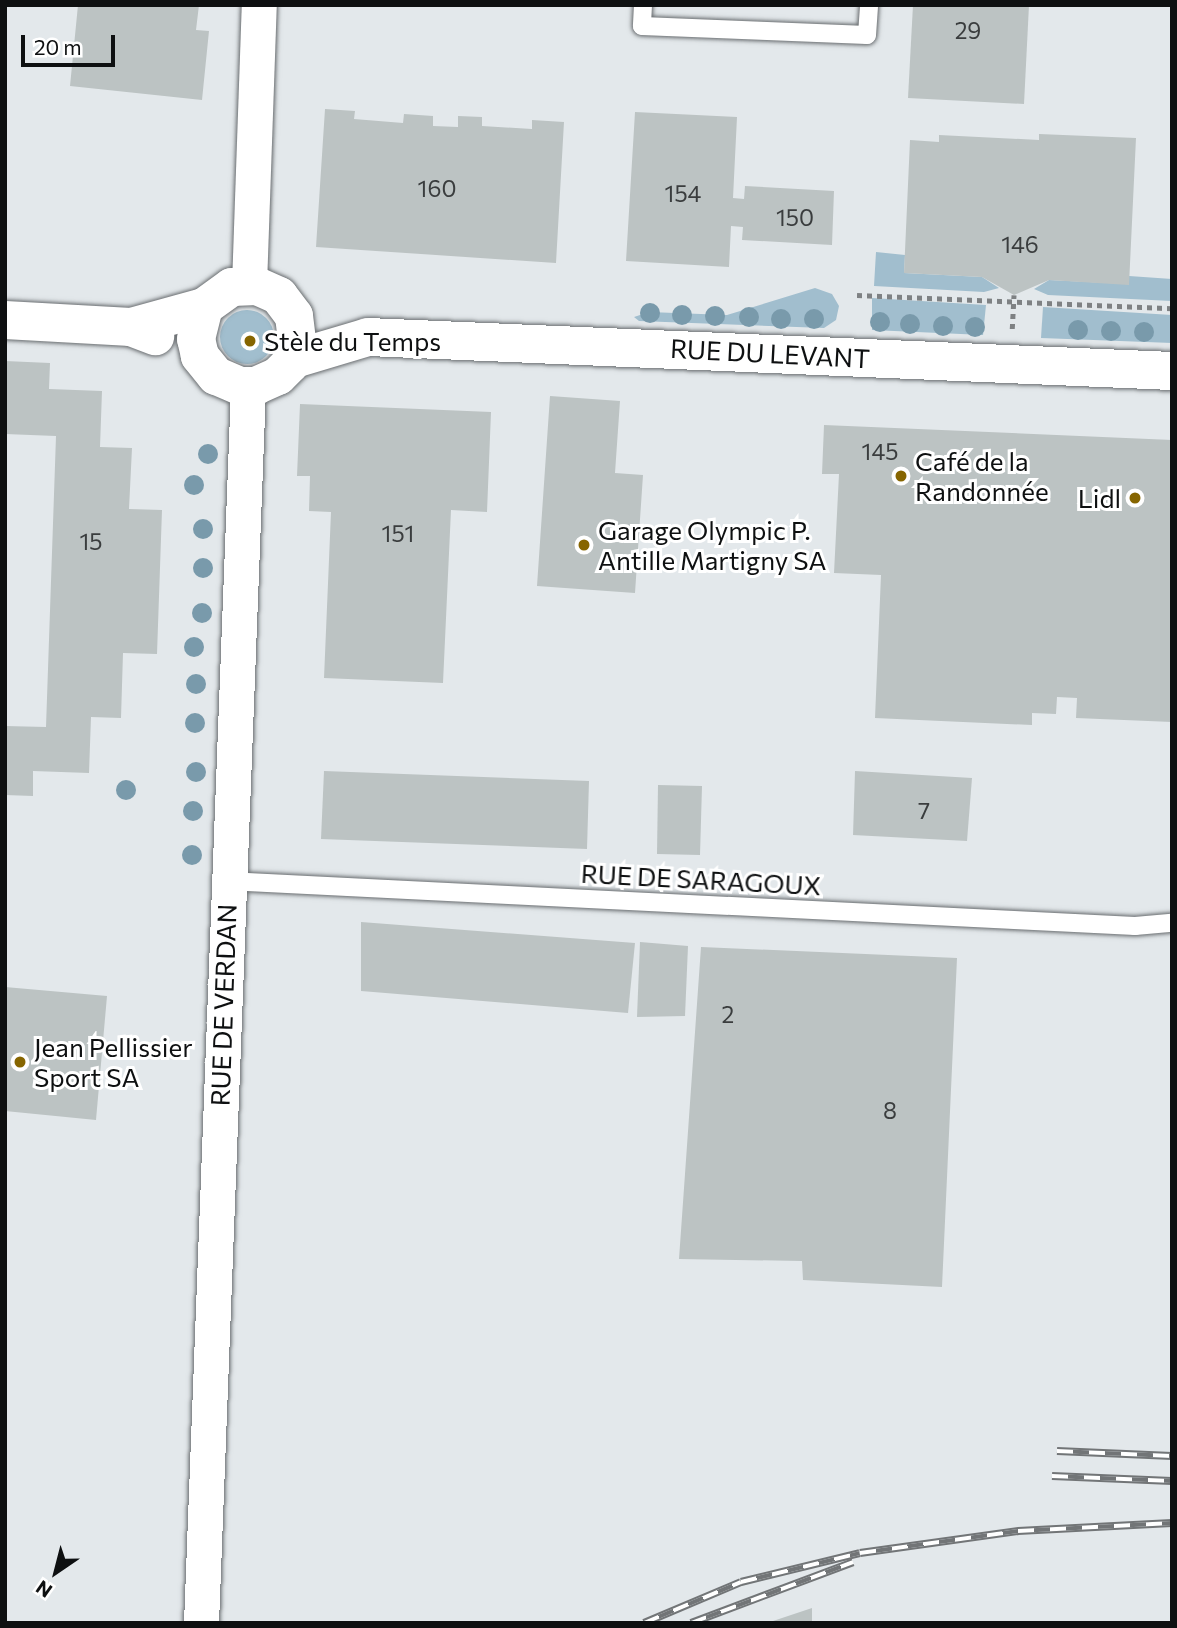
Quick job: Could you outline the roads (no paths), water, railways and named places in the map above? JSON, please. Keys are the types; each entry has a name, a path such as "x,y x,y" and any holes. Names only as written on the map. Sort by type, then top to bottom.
{"street":[{"path":"249,285 259,5"},
{"path":"5,320 131,327 204,307 223,290 249,285 272,292 290,309 297,332 291,360 272,380 248,387 216,376 201,358 131,327"},
{"path":"201,358 196,331 204,307"},
{"name":"RUE DU LEVANT","path":"290,309 368,337 1172,371"},
{"name":"RUE DU LEVANT","path":"291,360 368,337"},
{"name":"RUE DE VERDAN","path":"201,1623 227,881 248,387"}],"lane":[{"path":"643,5 642,26 867,35 869,5"},
{"name":"RUE DE SARAGOUX","path":"227,881 1135,926 1172,923"}],"railway":[{"path":"1057,1451 1172,1456"},
{"path":"1052,1476 1172,1481"},
{"path":"644,1623 741,1582 860,1553 1018,1531 1172,1523"},
{"path":"691,1623 853,1562"}],"place":[{"name":"Stèle du Temps","path":"250,341"},
{"name":"Café de la Randonnée","path":"901,476"},
{"name":"Lidl","path":"1135,498"},
{"name":"Garage Olympic P. Antille Martigny SA","path":"584,545"},
{"name":"Jean Pellissier Sport SA","path":"20,1062"}]}
